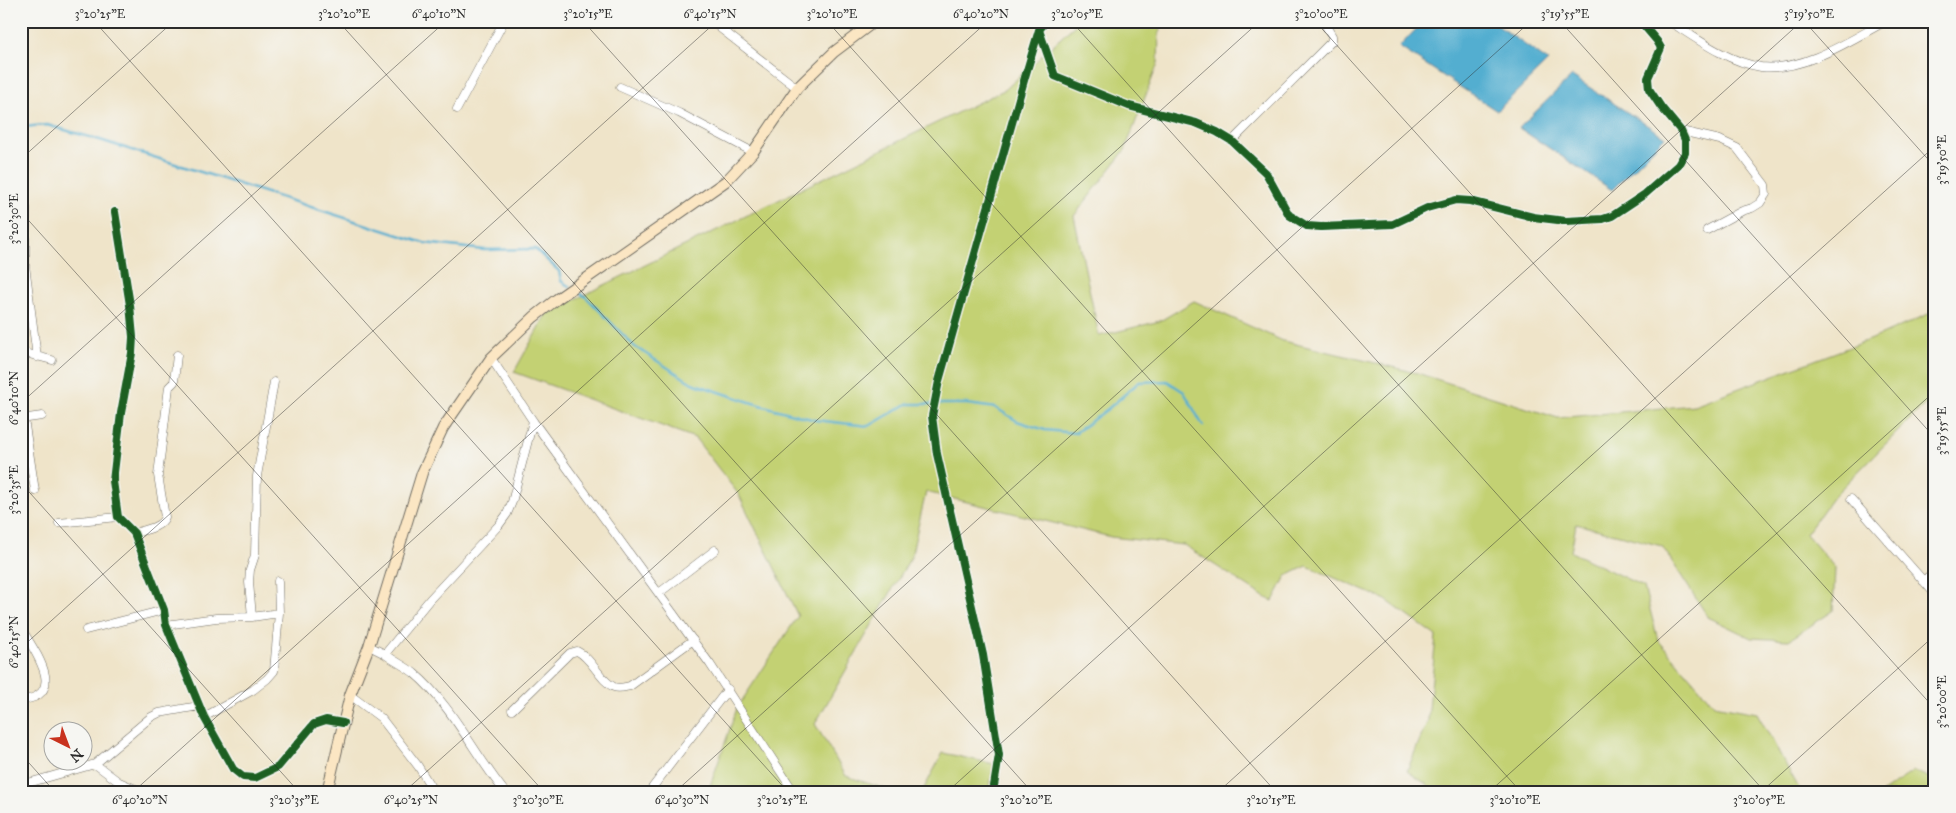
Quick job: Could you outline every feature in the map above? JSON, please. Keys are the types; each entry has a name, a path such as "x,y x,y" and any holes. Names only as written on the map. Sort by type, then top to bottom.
{"main road":[{"path":"328,792 350,695 369,646 422,473 444,428 491,358 534,317 557,299 726,181 753,152 797,88 834,52 874,21"}],"street":[{"path":"457,109 504,21"},
{"path":"711,21 797,88"},
{"path":"724,31 731,21"},
{"path":"993,792 999,755 983,655 937,454 932,416 939,380 1039,30 1046,21"},
{"path":"1232,141 1332,41 1332,36 1323,21"},
{"path":"1039,30 1055,76 1129,106 1196,123 1217,132 1232,141 1266,173 1290,215 1308,226 1321,227 1393,224 1427,208 1456,200 1470,201 1533,217 1566,221 1603,219 1622,211 1678,165 1685,153 1686,140 1681,131 1661,108 1649,89 1648,78 1660,48 1657,41 1640,21"},
{"path":"1669,21 1707,46 1742,62 1769,67 1782,67 1802,62 1826,52 1886,21"},
{"path":"620,87 679,113 753,152"},
{"path":"1681,131 1720,140 1737,148 1765,185 1766,194 1760,203 1707,230"},
{"path":"26,208 25,265 37,357"},
{"path":"115,212 130,305 133,338 113,481 118,517 134,534 164,610 166,625 199,706 233,769 243,777 255,778 278,767 314,724 326,720 343,723"},
{"path":"21,352 52,360"},
{"path":"134,534 158,525 163,522 165,517 158,475 170,387 174,382 177,354"},
{"path":"491,358 533,421 728,690 794,792"},
{"path":"252,617 249,582 250,570 256,555 257,476 274,382"},
{"path":"36,491 22,419 42,416"},
{"path":"385,654 430,599 500,525 507,514 512,502 533,421"},
{"path":"1851,499 1935,594"},
{"path":"59,523 118,517"},
{"path":"659,593 715,550"},
{"path":"1923,581 1935,571"},
{"path":"204,717 253,690 274,671 279,613 278,581"},
{"path":"86,630 164,610"},
{"path":"166,625 216,618 252,617 279,613"},
{"path":"21,628 45,671 46,682 42,692 35,699 21,700"},
{"path":"512,710 570,654 577,651 583,654 614,687 622,688 630,686 693,640"},
{"path":"369,646 413,672 426,685 448,711 505,792"},
{"path":"649,792 728,690"},
{"path":"350,695 381,718 418,766 434,792"},
{"path":"21,785 95,764 151,717 159,713 199,706"},
{"path":"95,764 119,782 142,792"}],"green space":[{"path":"1079,21 1164,21 1159,32 1158,63 1125,150 1074,216 1099,336 1160,321 1194,301 1283,341 1417,373 1558,418 1694,405 1882,335 1935,311 1935,394 1833,497 1806,534 1835,568 1833,611 1789,640 1751,638 1708,617 1662,546 1576,524 1571,552 1644,587 1658,640 1714,705 1757,713 1801,792 1438,792 1407,771 1428,720 1436,636 1386,600 1307,566 1286,576 1273,601 1184,545 1111,537 926,492 911,557 815,724 846,776 894,792 708,792 737,708 798,616 739,495 695,438 514,372 547,313 1006,89"},
{"path":"943,753 994,764 989,792 922,792"},
{"path":"1914,771 1935,780 1935,792 1882,792"}],"water":[{"path":"1424,21 1491,21 1548,61 1497,111 1399,47"},
{"path":"1572,76 1665,137 1612,190 1519,128"}],"waterway":[{"path":"21,127 47,125 100,140 424,243 484,250 535,249 559,271 561,281 570,287"},
{"path":"575,290 586,297 635,347 692,383 753,403 815,420 869,426 907,404 967,404 996,408 1017,421 1045,430 1075,433 1109,408 1139,382 1167,381 1184,392 1203,426"}],"cycle path":[{"path":"993,792 999,755 983,655 937,454 932,416 939,381 1025,77 1039,30 1046,21"},
{"path":"1039,30 1055,76 1129,106 1196,123 1217,132 1232,141 1266,173 1289,215 1307,226 1321,227 1393,224 1427,208 1456,200 1470,201 1533,217 1566,221 1603,219 1612,216 1645,194 1678,165 1685,153 1685,140 1681,131 1649,89 1648,78 1661,48 1640,21"},
{"path":"115,212 130,305 133,337 113,481 118,517 134,533 164,610 166,625 204,717 233,769 243,777 255,778 278,767 314,724 326,720 343,723"}]}
